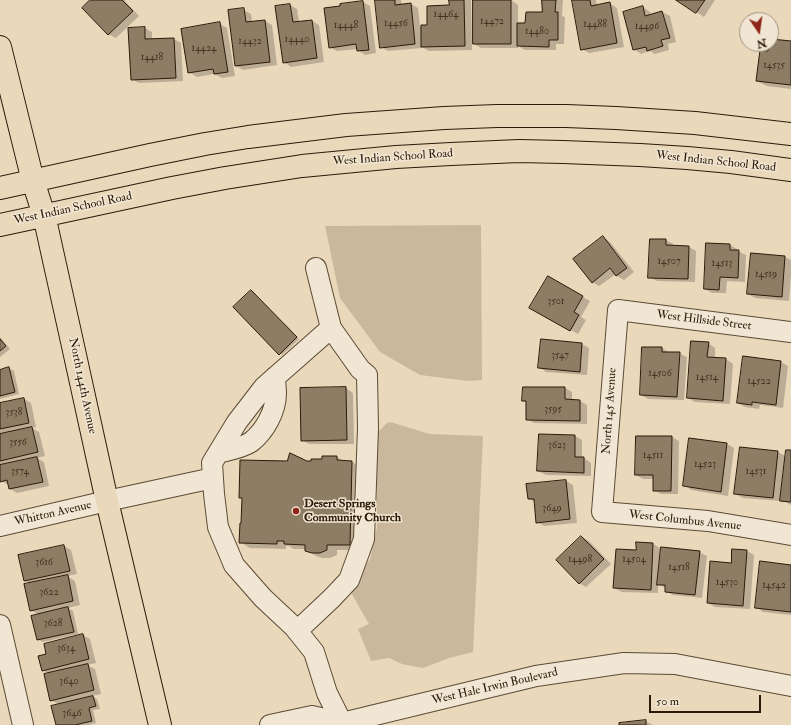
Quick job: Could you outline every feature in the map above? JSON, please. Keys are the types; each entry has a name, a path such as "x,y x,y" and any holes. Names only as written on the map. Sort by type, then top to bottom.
{"main road":[{"name":"North 144th Avenue","path":"0,47 33,181 44,215 106,501 160,725"},
{"path":"0,188 170,151 226,141 346,125 444,118 566,116 616,118 696,123 791,134"},
{"name":"West Indian School Road","path":"0,225 172,188 264,172 327,163 451,154 519,151 640,154 731,162 791,170"}],"street":[{"path":"298,631 348,580 364,539 368,428 367,375 360,369 331,328 316,268"},
{"name":"West Hillside Street","path":"618,310 791,332"},
{"name":"North 145 Avenue","path":"602,512 618,310"},
{"path":"331,328 264,387 237,422 212,463 218,527 234,565 263,598 298,631 314,652 327,693 342,724"},
{"name":"Whitton Avenue","path":"0,526 213,478"},
{"name":"West Columbus Avenue","path":"602,512 708,521 791,535"},
{"path":"0,625 23,725"},
{"name":"West Hale Irwin Boulevard","path":"270,725 312,716 342,724 536,676 624,663 675,664 791,686"}],"shaded area":[{"path":"481,225 482,380 468,381 420,375 380,352 340,298 325,226"},
{"path":"390,422 430,434 483,436 473,652 449,658 423,668 402,664 389,658 371,661 358,629 369,624 349,589 370,559 377,528 377,433"}],"building":[{"path":"90,0 122,0 133,11 108,35 82,8"},
{"path":"375,0 395,0 395,5 411,3 415,44 380,48"},
{"path":"449,0 464,0 465,46 421,47 421,25 427,25 427,6 449,5"},
{"path":"473,0 511,0 511,44 473,44"},
{"path":"542,0 556,0 555,12 558,12 558,40 549,40 549,47 517,46 517,23 525,23 526,12 542,12"},
{"path":"572,0 590,0 591,6 610,2 617,43 581,50"},
{"path":"676,0 705,0 696,13"},
{"path":"363,1 369,50 357,51 356,44 329,48 324,8"},
{"path":"290,4 293,22 312,20 317,58 283,63 275,6"},
{"path":"643,6 645,16 662,11 670,38 661,40 663,46 647,51 646,47 633,50 623,12"},
{"path":"244,8 246,22 265,20 270,62 235,66 228,10"},
{"path":"220,22 228,72 214,74 213,69 188,73 181,29"},
{"path":"145,27 145,39 174,38 176,78 131,80 128,28"},
{"path":"779,40 791,41 791,85 756,81 760,52 779,52"},
{"path":"603,236 627,268 616,276 610,268 592,283 573,259"},
{"path":"650,239 666,239 666,245 689,246 688,279 648,278"},
{"path":"706,243 730,244 730,250 739,250 738,278 720,277 719,290 704,289"},
{"path":"751,253 785,256 782,297 747,294"},
{"path":"548,276 583,296 574,312 579,315 570,331 529,308"},
{"path":"251,290 297,337 279,355 233,307"},
{"path":"0,339 6,346 0,351"},
{"path":"541,339 582,343 580,372 538,368"},
{"path":"691,341 709,342 707,357 726,358 723,401 687,398"},
{"path":"642,347 662,347 662,352 680,352 677,397 640,395"},
{"path":"743,356 781,361 776,405 752,402 752,405 737,403"},
{"path":"9,367 15,392 0,396 0,370"},
{"path":"346,387 347,440 301,441 300,388"},
{"path":"523,387 565,387 565,399 580,400 580,421 526,420 526,401 522,401"},
{"path":"24,398 29,423 0,429 0,403"},
{"path":"32,427 38,452 0,461 0,434"},
{"path":"539,434 575,435 575,457 584,457 584,473 537,471"},
{"path":"636,436 672,436 671,491 653,491 653,475 635,475"},
{"path":"689,438 727,443 721,492 683,486"},
{"path":"740,447 778,451 773,498 734,494"},
{"path":"786,450 791,450 791,502 780,501"},
{"name":"Desert Springs Community Church","path":"290,453 307,461 311,461 311,459 322,459 322,456 337,456 337,460 352,461 350,545 327,545 327,550 320,553 312,553 305,551 305,545 284,544 284,541 277,541 277,544 239,543 242,498 239,498 240,460 287,461"},
{"path":"37,457 43,482 9,489 7,480 0,482 0,465"},
{"path":"566,480 570,519 536,523 534,499 528,499 526,484"},
{"path":"581,536 604,559 579,584 556,560"},
{"path":"636,542 653,543 651,590 613,588 616,549 636,550"},
{"path":"64,545 70,571 24,581 18,555"},
{"path":"661,547 700,551 695,595 665,592 665,585 657,585"},
{"path":"732,549 747,550 743,606 707,603 710,561 731,563"},
{"path":"760,561 791,565 791,612 755,608"},
{"path":"68,575 73,601 30,611 24,584"},
{"path":"68,607 74,632 37,640 31,616"},
{"path":"83,634 89,659 42,671 38,656 46,654 44,644"},
{"path":"88,664 94,690 50,701 44,674"},
{"path":"93,696 96,706 89,708 92,721 75,725 56,725 51,706"},
{"path":"646,720 646,725 619,725 619,723"}],"place":[{"name":"Desert Springs Community Church","path":"296,511"}]}
